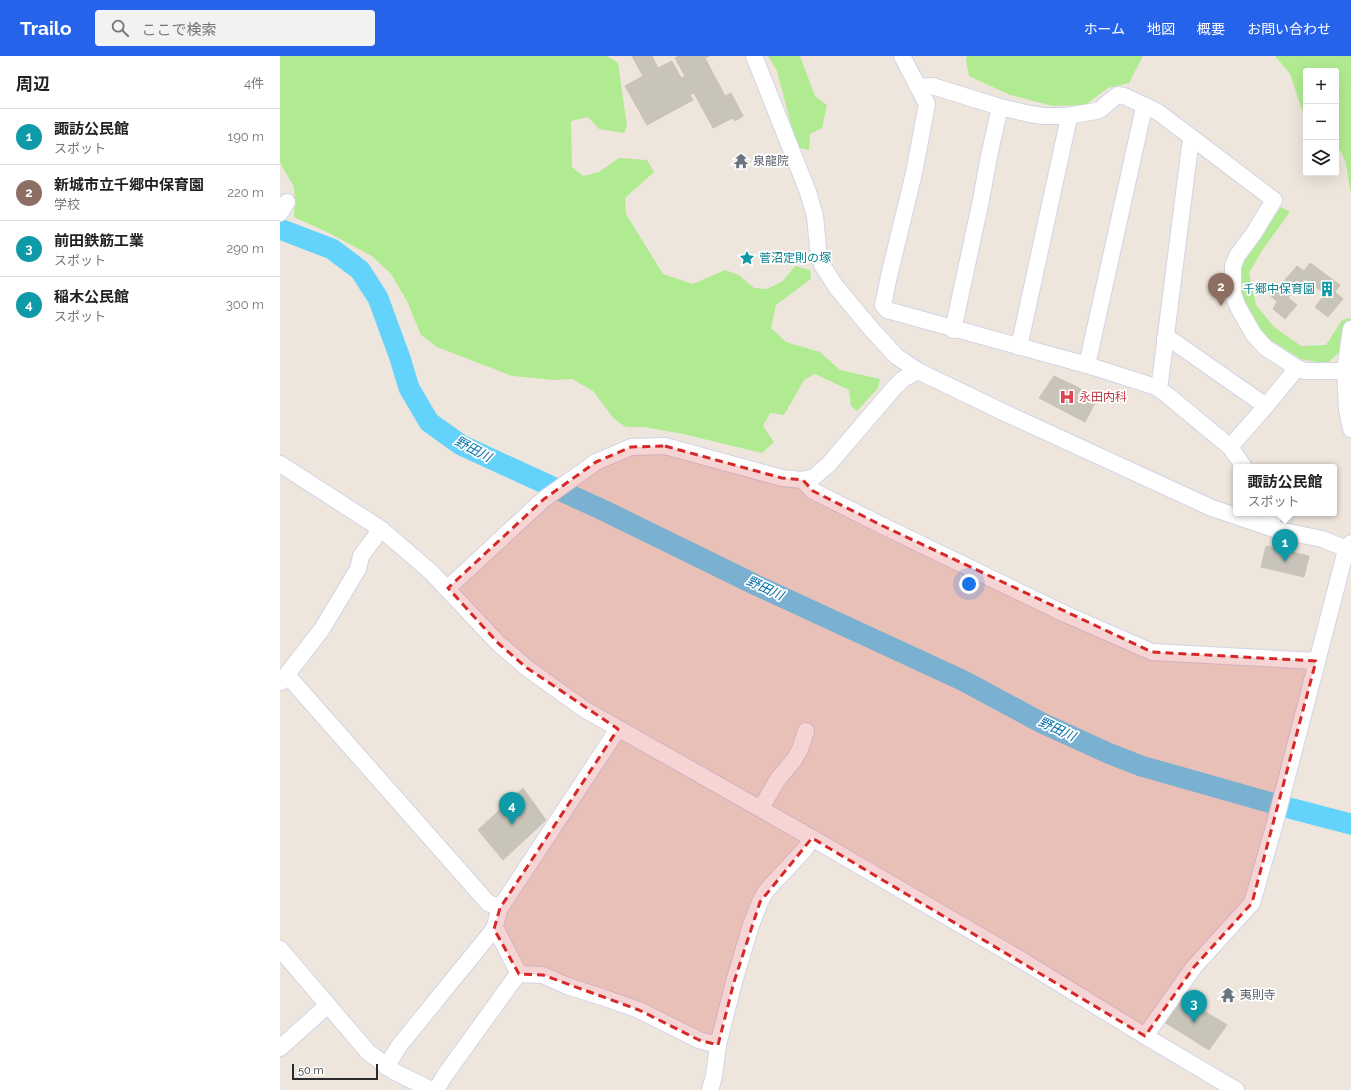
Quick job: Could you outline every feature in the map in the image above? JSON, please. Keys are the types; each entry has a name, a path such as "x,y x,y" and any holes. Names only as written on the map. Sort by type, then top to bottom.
{"street":[{"path":"754,56 808,192 815,216 818,248 822,265 837,288 896,356 918,371 1003,412 1212,508 1233,515"},
{"path":"902,56 927,104 914,173 883,305 887,310 953,330 1088,365 1156,387 1230,447 1242,464"},
{"path":"918,87 932,86 1000,107 1036,115 1067,116 1101,109 1118,95 1124,96 1158,112 1274,200 1254,233 1237,256 1233,266 1233,294 1238,307 1254,335 1266,348 1297,368 1305,371 1345,371"},
{"path":"1088,365 1142,112 1146,106"},
{"path":"953,330 981,200 988,156 1000,107"},
{"path":"1019,347 1068,122 1067,116"},
{"path":"1156,387 1160,382 1190,146 1193,139"},
{"path":"1351,329 1345,371 1347,409 1351,429"},
{"path":"1165,338 1170,339 1266,406"},
{"path":"1230,447 1297,368"},
{"path":"448,588 544,499 596,462 631,447 665,446 782,478 803,480 814,477 828,465 894,388 903,379 918,371"},
{"path":"280,464 381,529 448,588 498,643 527,668 584,709 761,808 1023,961 1236,1090"},
{"path":"803,480 813,491 1063,613 1152,652 1316,661"},
{"path":"1145,1036 1194,967 1252,903 1283,793 1316,661 1350,547 1322,539 1274,529 1236,516"},
{"path":"1271,516 1274,529"},
{"path":"381,529 361,556 358,569 322,629 284,679 488,903 500,908"},
{"path":"386,1067 399,1046 494,929 500,908 618,729"},
{"path":"761,808 778,779 794,760 800,749 806,731"},
{"path":"710,1090 714,1076 718,1045 734,982 751,925 760,902 766,891 806,849 812,838"},
{"path":"494,929 498,933 519,974"},
{"path":"280,949 368,1052 386,1067 432,1090"},
{"path":"436,1090 449,1068 519,974 543,975 567,986 639,1010 699,1040 718,1045"},
{"path":"280,1048 328,1005"}],"highlighted area":[{"path":"665,446 782,478 803,480 813,491 883,526 1152,652 1316,661 1252,903 1194,967 1145,1036 812,838 760,902 734,982 718,1045 699,1040 639,1010 543,975 519,974 494,929 500,908 618,729 527,668 498,643 448,588 544,499 596,462 631,447"}],"green space":[{"path":"280,56 607,56 618,63 627,126 624,133 599,129 588,117 571,121 572,167 583,176 599,172 619,158 647,160 654,172 625,198 626,214 663,274 693,284 725,270 739,275 754,288 767,289 783,281 795,266 810,270 811,279 776,305 771,328 786,342 820,352 840,370 880,379 878,388 857,411 851,406 849,390 815,374 804,380 784,415 770,413 763,426 774,442 762,453 683,434 644,427 626,427 614,419 593,391 572,379 555,380 512,376 437,347 421,335 407,301 391,274 372,256 327,232 294,217 294,187 280,163"},
{"path":"768,56 800,56 815,96 827,105 822,128 810,134 809,150 797,147 777,71"},
{"path":"967,56 1143,56 1129,83 1108,88 1085,105 1053,106 1010,95 969,76 966,60"},
{"path":"1275,56 1351,56 1351,193 1345,161 1339,150 1339,68 1303,68 1303,111 1290,74"},
{"path":"1281,207 1290,212 1263,249 1249,273 1256,305 1274,327 1301,346 1326,345 1342,320 1351,318 1351,358 1337,354 1327,364 1301,359 1269,339 1250,317 1239,288 1239,264"}],"building":[{"path":"632,56 652,56 658,68 672,61 681,78 685,76 675,58 678,56 709,56 705,58 725,96 731,93 743,116 735,121 733,118 713,128 694,93 690,95 693,100 647,125 625,86 643,76"},
{"name":"千郷中保育園","path":"1310,263 1340,285 1335,292 1343,299 1328,317 1315,307 1325,294 1305,279 1288,298 1297,305 1285,319 1273,309 1277,302 1271,296 1297,266 1304,271"},
{"path":"1054,376 1098,397 1085,422 1039,398"},
{"path":"1266,546 1309,556 1304,577 1261,567"},
{"path":"523,788 546,820 503,860 478,830"},
{"path":"1181,997 1227,1025 1209,1050 1161,1020"}],"waterway":[{"name":"野田川","path":"280,229 332,249 360,270 378,298 400,358 409,388 429,422 461,445 605,511 756,585 964,681 1042,723 1108,753 1141,766 1351,824"}],"place":[{"name":"泉龍院","path":"741,161"},
{"name":"菅沼定則の塚","path":"747,258"},
{"name":"千郷中保育園","path":"1327,289"},
{"name":"新城市立千郷中保育園","path":"1221,306"},
{"name":"永田内科","path":"1067,397"},
{"name":"諏訪公民館","path":"1285,562"},
{"name":"稲木公民館","path":"512,825"},
{"name":"夷則寺","path":"1228,995"},
{"name":"前田鉄筋工業","path":"1194,1023"}]}
